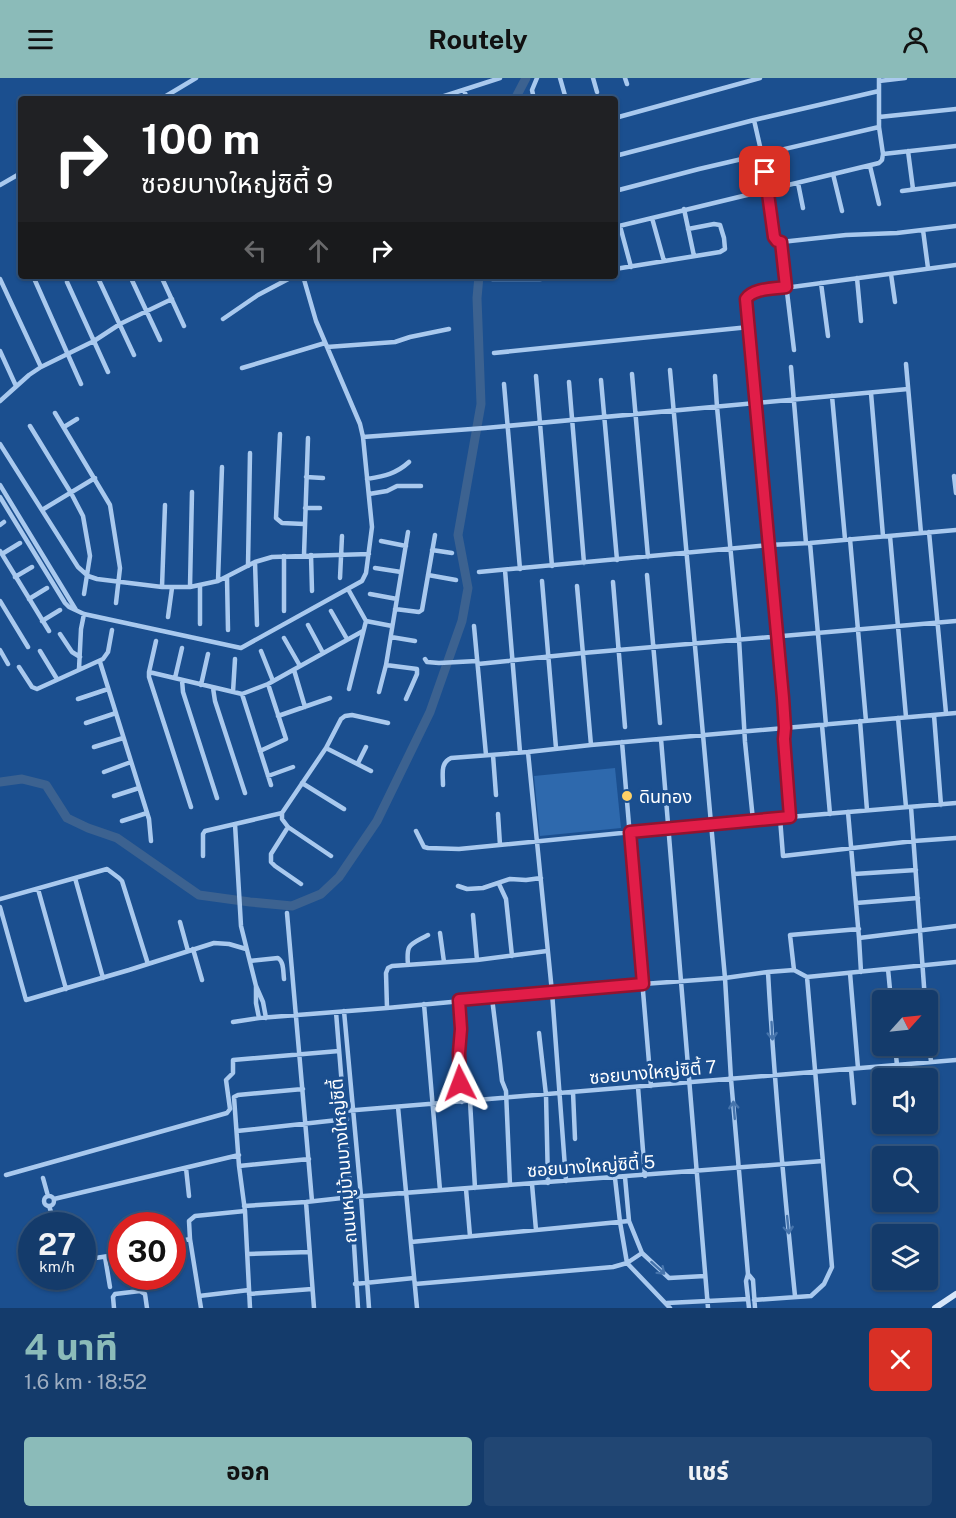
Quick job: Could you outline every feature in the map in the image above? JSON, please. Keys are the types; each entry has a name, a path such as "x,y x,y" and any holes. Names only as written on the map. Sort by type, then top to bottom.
{"main road":[{"path":"935,1308 956,1294"}],"street":[{"path":"168,96 196,78"},
{"path":"445,96 500,78"},
{"path":"533,96 531,90 537,78"},
{"path":"560,78 565,96"},
{"path":"593,78 597,92"},
{"path":"625,78 627,84"},
{"path":"618,117 760,78"},
{"path":"618,227 870,166 881,161 883,154 879,127 879,80 905,78"},
{"path":"464,90 466,96"},
{"path":"618,155 879,91"},
{"path":"879,117 956,109"},
{"path":"754,120 768,190 774,237 777,241 897,233 956,226"},
{"path":"618,190 879,127"},
{"path":"883,154 956,146"},
{"path":"908,151 913,189"},
{"path":"870,166 879,204"},
{"path":"833,174 842,211"},
{"path":"0,185 18,175"},
{"path":"798,183 803,208"},
{"path":"902,191 956,184"},
{"path":"684,210 694,256"},
{"path":"652,218 664,261"},
{"path":"618,269 723,251 726,247 722,228 717,224 688,229"},
{"path":"618,230 631,267"},
{"path":"923,230 928,268"},
{"path":"781,242 794,350"},
{"path":"790,817 778,637 746,299 754,292 956,265"},
{"path":"891,274 895,302"},
{"path":"856,278 861,321"},
{"path":"0,279 41,367"},
{"path":"34,279 81,384"},
{"path":"98,279 134,355"},
{"path":"131,279 160,340"},
{"path":"162,279 184,326"},
{"path":"223,319 258,295 288,279"},
{"path":"0,497 65,603 84,614 117,622 241,648 364,578 372,528 363,437 360,424 316,321 304,279"},
{"path":"492,279 540,279"},
{"path":"67,282 108,372"},
{"path":"821,283 828,336"},
{"path":"0,400 41,367 172,299"},
{"path":"494,353 749,327"},
{"path":"242,368 326,345 395,342 449,329"},
{"path":"0,351 16,386"},
{"path":"906,364 921,533"},
{"path":"791,367 818,633 830,814"},
{"path":"670,370 725,978 749,1308"},
{"path":"632,374 648,557"},
{"path":"536,376 552,566"},
{"path":"715,376 753,820"},
{"path":"601,380 617,560"},
{"path":"569,382 584,563"},
{"path":"504,384 520,569"},
{"path":"363,437 908,389"},
{"path":"871,393 883,536"},
{"path":"832,396 866,720"},
{"path":"55,413 95,478 111,511 120,568 116,603"},
{"path":"64,427 77,419"},
{"path":"30,426 81,510 90,556 84,594"},
{"path":"280,434 276,518 282,523 304,524"},
{"path":"304,555 308,438"},
{"path":"0,444 78,567 88,576 97,579 172,588 190,587 218,581 255,562 272,557 369,554"},
{"path":"248,566 250,453"},
{"path":"367,479 394,473 409,462"},
{"path":"218,581 222,467"},
{"path":"394,473 397,486"},
{"path":"954,476 956,493"},
{"path":"306,477 323,478"},
{"path":"42,510 95,478"},
{"path":"0,486 76,610"},
{"path":"369,494 397,486 421,486"},
{"path":"190,587 192,492"},
{"path":"162,587 165,505"},
{"path":"305,508 320,508"},
{"path":"479,572 956,530"},
{"path":"380,692 408,532"},
{"path":"929,532 946,713"},
{"path":"395,609 422,611 435,535"},
{"path":"340,578 342,536"},
{"path":"890,536 906,717"},
{"path":"381,541 406,546"},
{"path":"20,543 1,552 49,631"},
{"path":"432,550 452,553"},
{"path":"311,555 312,591"},
{"path":"284,556 284,611"},
{"path":"255,562 257,625"},
{"path":"15,577 32,567"},
{"path":"375,568 401,572"},
{"path":"505,570 520,752"},
{"path":"428,575 456,580"},
{"path":"647,575 660,723"},
{"path":"227,577 228,630"},
{"path":"542,581 556,748"},
{"path":"613,582 625,728"},
{"path":"577,585 591,745"},
{"path":"200,586 200,624"},
{"path":"29,599 46,588"},
{"path":"168,617 172,588"},
{"path":"348,589 366,621 349,689"},
{"path":"370,594 397,598"},
{"path":"0,601 28,647"},
{"path":"42,621 60,610"},
{"path":"331,611 347,639"},
{"path":"80,669 81,629 84,614"},
{"path":"366,621 392,626"},
{"path":"425,659 439,663 512,661 956,621"},
{"path":"308,625 323,653"},
{"path":"474,626 486,755"},
{"path":"19,667 35,689 100,662 108,652 112,630"},
{"path":"149,672 242,694 268,684 363,631"},
{"path":"60,634 72,652 80,657"},
{"path":"391,637 415,641"},
{"path":"284,638 300,666"},
{"path":"156,640 149,677 192,807"},
{"path":"175,678 182,648"},
{"path":"0,650 8,664"},
{"path":"40,651 57,679"},
{"path":"261,651 273,681"},
{"path":"201,685 208,654"},
{"path":"234,692 236,659"},
{"path":"100,662 150,822 151,841"},
{"path":"386,665 417,669 406,699"},
{"path":"294,670 305,706"},
{"path":"182,680 183,692 217,798"},
{"path":"260,751 285,740 268,684"},
{"path":"213,688 245,793"},
{"path":"78,699 108,689"},
{"path":"242,694 271,785"},
{"path":"278,716 330,698"},
{"path":"86,723 116,713"},
{"path":"443,784 443,764 448,758 956,713"},
{"path":"331,856 288,827 282,819 282,813 326,748 341,719 352,715 388,723"},
{"path":"934,715 941,805"},
{"path":"898,718 914,841 924,990"},
{"path":"860,721 867,810"},
{"path":"94,747 123,738"},
{"path":"661,739 708,1308"},
{"path":"622,742 651,1086"},
{"path":"358,764 366,747"},
{"path":"326,748 371,771"},
{"path":"528,752 552,992 566,1181"},
{"path":"493,755 496,795"},
{"path":"104,772 131,762"},
{"path":"268,776 293,767"},
{"path":"302,783 344,809"},
{"path":"114,796 139,788"},
{"path":"416,831 424,847 459,849 956,803"},
{"path":"848,812 861,972"},
{"path":"122,821 147,813"},
{"path":"203,856 204,832 207,830 282,813"},
{"path":"498,814 500,845"},
{"path":"780,818 783,856 956,838"},
{"path":"235,824 239,912 246,949 266,1018"},
{"path":"288,827 271,854 271,862 301,884"},
{"path":"0,900 106,869 119,878 123,886 148,964"},
{"path":"854,874 916,870"},
{"path":"75,878 103,978"},
{"path":"458,886 467,889 483,888 510,879 541,878"},
{"path":"499,884 506,899 512,956"},
{"path":"38,889 66,989"},
{"path":"856,903 918,898"},
{"path":"0,907 26,1000 214,943 246,949"},
{"path":"286,914 312,1201"},
{"path":"473,915 477,960"},
{"path":"180,922 202,980"},
{"path":"860,938 956,926"},
{"path":"794,970 790,935 859,929"},
{"path":"440,933 444,962"},
{"path":"408,965 408,947 428,935"},
{"path":"387,1008 385,979 387,970 392,966 477,960 547,951"},
{"path":"250,961 280,959 283,964 284,979"},
{"path":"233,1022 725,978 768,972 794,970 807,977 956,962"},
{"path":"888,969 890,990"},
{"path":"768,972 774,1076 795,1296"},
{"path":"850,973 858,1068"},
{"path":"754,1299 811,1296 824,1284 832,1267 807,977"},
{"path":"256,986 259,1018"},
{"path":"492,998 502,1081 505,1087 510,1185"},
{"path":"459,1000 462,1102"},
{"path":"424,1004 441,1190"},
{"name":"ถนนหมู่บ้านบางใหญ่ซิตี้","path":"344,1011 369,1308"},
{"name":"ถนนหมู่บ้านบางใหญ่ซิตี้","path":"336,1012 358,1308"},
{"path":"539,1033 546,1095 548,1183"},
{"path":"6,1175 227,1113 230,1109 226,1080 233,1073 233,1060 339,1051"},
{"path":"896,1056 897,1065"},
{"path":"930,1056 931,1062"},
{"name":"ซอยบางใหญ่ซิตี้ 7","path":"344,1111 956,1060"},
{"path":"851,1069 854,1103"},
{"path":"638,1087 645,1176"},
{"path":"250,1308 248,1254 234,1100 236,1096 303,1089"},
{"path":"573,1092 575,1139"},
{"path":"470,1101 475,1188"},
{"path":"398,1107 417,1308"},
{"path":"237,1131 353,1119"},
{"path":"48,1196 54,1199 239,1155"},
{"path":"239,1166 309,1159"},
{"name":"ซอยบางใหญ่ซิตี้ 5","path":"190,1239 189,1221 195,1216 244,1209 361,1196 823,1161"},
{"path":"186,1168 189,1196"},
{"path":"625,1177 629,1221 642,1253 669,1278 705,1276"},
{"path":"44,1178 48,1196"},
{"path":"615,1178 627,1263 668,1306 707,1300 748,1299"},
{"path":"532,1184 536,1230"},
{"path":"466,1189 470,1236"},
{"path":"48,1196 44,1201 50,1206 52,1212"},
{"path":"50,1206 54,1199"},
{"path":"306,1202 314,1308"},
{"path":"411,1242 629,1221"},
{"path":"186,1240 190,1239 201,1308"},
{"path":"248,1254 309,1252"},
{"path":"355,1284 613,1267 627,1263 642,1253"},
{"path":"96,1258 108,1256"},
{"path":"105,1257 108,1275"},
{"path":"748,1274 753,1280 755,1308"},
{"path":"199,1296 312,1289"},
{"path":"114,1308 114,1295 140,1291 145,1294 147,1308"}],"shaded area":[{"path":"615,768 621,828 540,836 534,776"}],"waterway":[{"path":"517,96 526,78"},
{"path":"0,782 22,779 46,785 67,818 117,838 199,895 292,906 321,894 339,877 377,821 430,712 462,621 468,588 458,535 481,404 477,298 479,279"}],"place":[{"name":"ดินทอง","path":"627,796"}],"route":[{"path":"460,1083 459,1000 643,984 630,832 790,817 778,637 746,299 754,292 786,287 781,242 774,237 765,172"}]}
